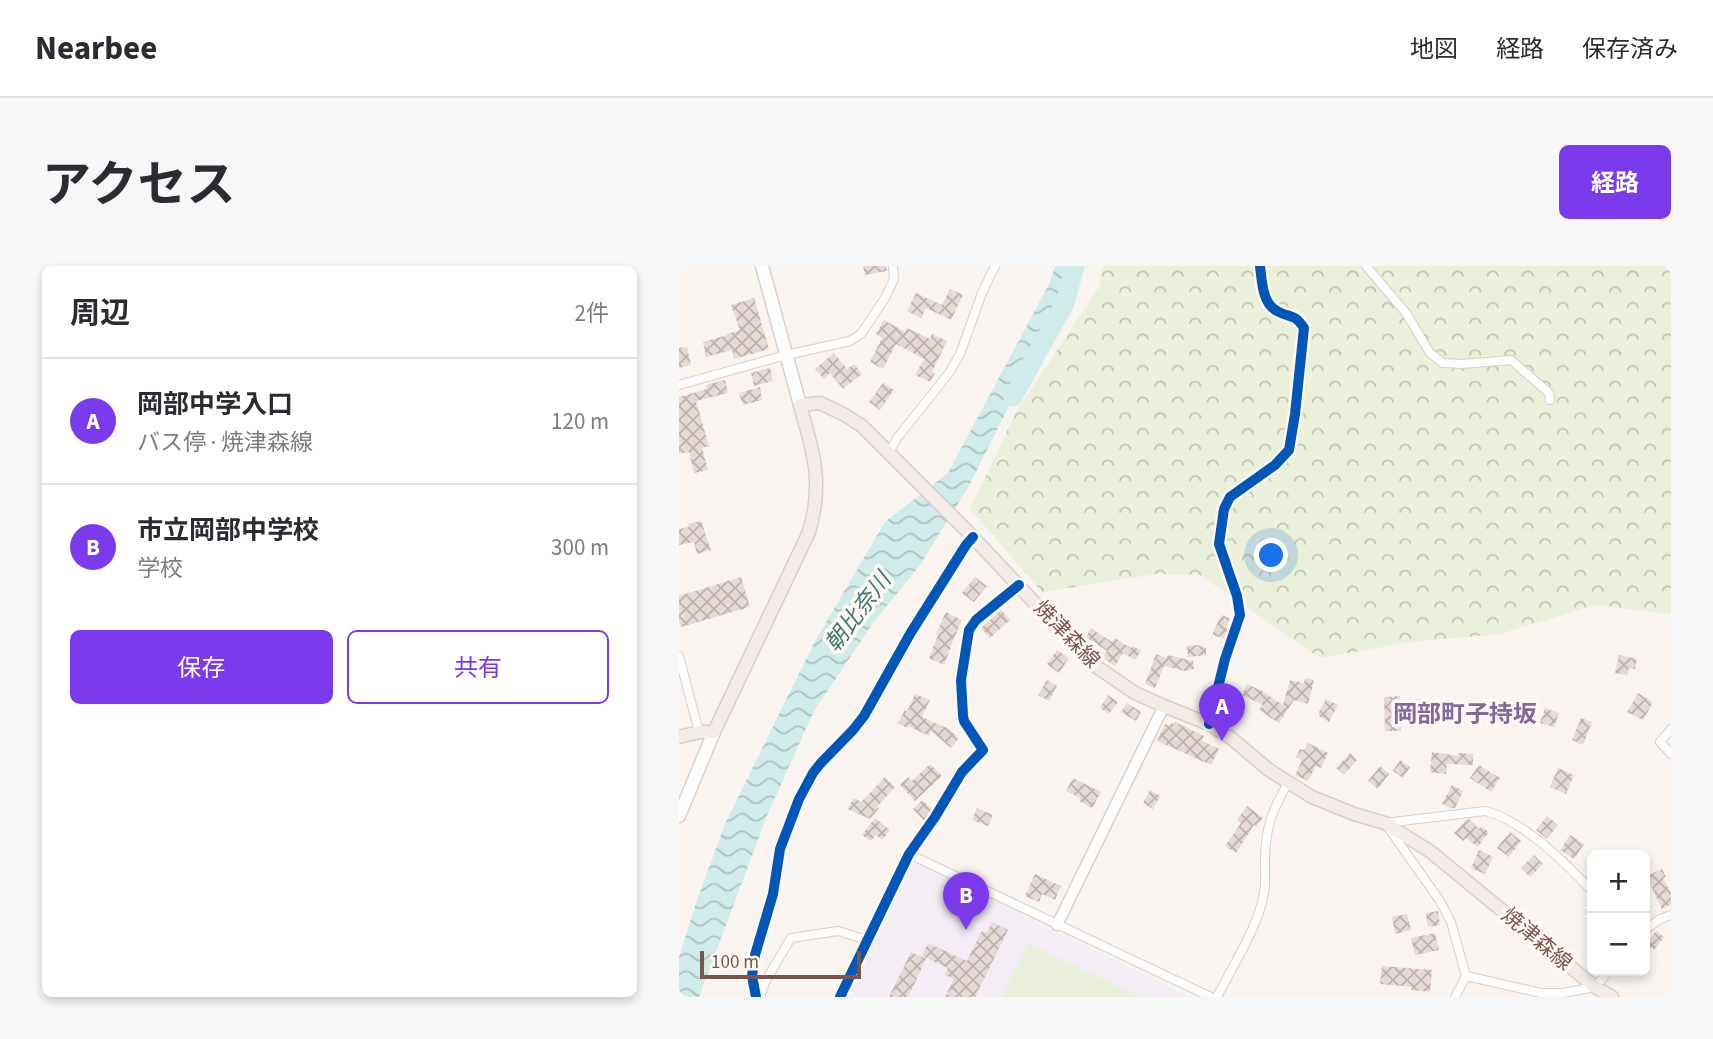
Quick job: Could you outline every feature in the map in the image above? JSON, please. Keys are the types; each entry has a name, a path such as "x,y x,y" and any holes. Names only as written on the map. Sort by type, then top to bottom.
{"main road":[{"path":"679,816 714,732 810,532 815,511 815,468 762,266"},
{"name":"焼津森線","path":"800,405 820,404 862,426 970,534 1079,650 1117,682 1135,693 1209,724 1231,738 1269,770 1312,797 1385,823 1448,865 1612,997"},
{"path":"679,737 699,732 714,732"}],"street":[{"path":"679,385 786,355 850,341 861,334 885,298 894,279 893,266"},
{"path":"894,456 898,437 949,373 960,354 982,293 995,266"},
{"path":"1209,724 1225,659 1240,615 1237,596 1219,544 1224,509 1230,496 1275,465 1289,450 1295,414 1304,328 1298,318 1274,311 1264,297 1260,266"},
{"path":"1366,266 1406,313 1430,353 1443,363 1511,360 1549,393 1550,400"},
{"path":"840,997 909,854 962,772 983,750 963,716 961,680 969,629 976,620 1019,585"},
{"path":"679,656 699,732"},
{"path":"1057,925 1164,706"},
{"path":"1671,729 1660,742 1671,754"},
{"path":"1217,997 1258,914 1265,891 1265,844 1269,821 1288,783"},
{"path":"1455,997 1466,976 1451,922 1440,901 1385,823 1485,811 1498,814 1567,863 1587,885"},
{"path":"909,854 1211,997"},
{"path":"1650,926 1671,915"},
{"path":"761,997 765,982 791,938 838,931 867,940"},
{"path":"1466,976 1542,993 1565,995 1595,986 1604,976"}],"shaded area":[{"path":"915,862 1190,997 846,997 911,864"}],"green space":[{"path":"1103,266 1671,266 1671,614 1595,605 1500,634 1411,642 1320,658 1200,575 1156,574 1042,592 970,509 1016,412 1100,286"},
{"path":"1028,943 1140,997 1001,997"}],"water":[{"path":"1055,266 1080,266 1075,282 970,484 920,565 873,623 814,711 768,813 699,997 679,997 679,957 725,824 814,643 885,522 948,473 1049,284"}],"building":[{"path":"863,266 886,266 887,271 865,275"},
{"path":"950,289 963,295 951,320 926,308 921,318 907,311 916,293 942,305"},
{"path":"754,298 769,349 734,359 732,350 706,357 703,342 740,330 731,305"},
{"path":"884,320 905,332 907,328 930,339 932,334 947,341 930,382 915,375 924,359 896,344 883,369 870,362 882,338 876,334"},
{"path":"687,347 691,365 679,368 679,348"},
{"path":"834,353 847,369 854,364 862,374 843,389 830,373 824,379 815,369"},
{"path":"770,368 773,381 754,386 751,373"},
{"path":"725,380 728,393 696,401 709,446 702,448 708,470 694,473 689,452 679,454 679,397 707,389 706,385"},
{"path":"883,383 894,390 880,410 869,402"},
{"path":"760,387 762,400 743,405 739,393"},
{"path":"701,521 711,550 697,554 694,542 679,545 679,529"},
{"path":"741,577 750,607 681,627 679,596"},
{"path":"975,577 987,586 974,602 962,593"},
{"path":"1001,610 1010,620 990,638 981,628"},
{"path":"946,612 962,620 944,665 929,658"},
{"path":"1221,615 1230,618 1225,639 1212,635"},
{"path":"1091,628 1112,642 1115,638 1141,651 1135,660 1123,653 1115,666 1102,658 1107,651 1086,637"},
{"path":"1187,646 1206,648 1206,655 1188,657"},
{"path":"1057,650 1069,658 1059,673 1047,664"},
{"path":"1156,654 1193,661 1194,669 1185,671 1164,666 1155,688 1145,684"},
{"path":"1619,655 1637,659 1635,669 1629,668 1627,675 1615,673"},
{"path":"1305,678 1314,680 1308,704 1294,700 1279,723 1259,710 1263,705 1242,695 1247,684 1283,705 1290,680 1304,683"},
{"path":"1047,680 1057,686 1049,701 1038,695"},
{"path":"1638,693 1653,702 1643,720 1627,712"},
{"path":"915,694 930,700 922,717 949,729 959,738 951,748 931,731 929,736 898,723 905,710 907,712"},
{"path":"1108,695 1118,702 1109,714 1100,708"},
{"path":"1400,696 1400,700 1421,699 1421,703 1432,704 1430,721 1422,720 1423,714 1401,714 1401,731 1385,731 1384,697"},
{"path":"1326,699 1338,705 1329,722 1319,716"},
{"path":"1127,703 1141,712 1136,721 1121,712"},
{"path":"1545,708 1559,713 1554,727 1540,723"},
{"path":"1581,718 1592,722 1583,745 1572,740"},
{"path":"1175,722 1204,736 1202,741 1219,749 1211,765 1157,741 1165,724 1170,726"},
{"path":"1308,743 1328,753 1321,768 1316,766 1308,781 1295,775 1302,760 1296,757 1300,749 1304,750"},
{"path":"1432,752 1458,756 1458,753 1473,754 1473,765 1447,764 1446,774 1430,772"},
{"path":"1350,753 1357,760 1344,775 1336,768"},
{"path":"1400,760 1410,767 1403,778 1393,771"},
{"path":"930,764 942,776 915,801 900,785 908,777 912,781"},
{"path":"1479,765 1500,778 1491,792 1470,778"},
{"path":"1380,766 1389,774 1378,789 1368,781"},
{"path":"1558,768 1574,775 1566,794 1550,787"},
{"path":"885,777 895,787 870,819 847,809 854,798 861,802"},
{"path":"1073,778 1101,792 1092,808 1066,791"},
{"path":"1452,785 1463,791 1455,808 1442,804"},
{"path":"1150,790 1160,796 1153,809 1143,803"},
{"path":"922,800 932,809 924,821 913,809"},
{"path":"1247,806 1263,818 1256,827 1254,825 1236,853 1225,846 1241,823 1237,820"},
{"path":"977,808 993,815 988,826 972,820"},
{"path":"1547,816 1558,825 1547,839 1536,830"},
{"path":"875,818 890,830 882,840 876,835 871,841 862,835"},
{"path":"1469,819 1479,829 1481,826 1489,832 1478,847 1466,838 1463,841 1454,833"},
{"path":"1510,832 1521,841 1509,857 1497,848"},
{"path":"1570,835 1584,844 1574,859 1560,850"},
{"path":"1479,850 1493,857 1485,874 1471,868"},
{"path":"1534,855 1543,864 1530,877 1521,868"},
{"path":"1662,869 1666,877 1663,878 1671,893 1671,904 1662,909 1650,884 1650,875"},
{"path":"1035,874 1061,886 1055,900 1042,894 1039,902 1025,896"},
{"path":"1438,911 1440,925 1428,927 1426,913"},
{"path":"1407,914 1411,930 1395,934 1392,917"},
{"path":"992,922 1008,930 975,997 945,997 954,979 945,975 948,968 922,956 928,943 967,961 982,931 987,933"},
{"path":"1656,931 1664,937 1654,950 1650,947 1650,939"},
{"path":"1435,933 1439,950 1415,955 1411,938"},
{"path":"911,952 926,959 908,997 889,997"},
{"path":"1382,966 1432,970 1430,992 1380,984"}],"waterway":[{"name":"朝比奈川","path":"1013,397 1065,303 1075,266"}],"cycle path":[{"path":"1209,724 1225,659 1240,615 1237,596 1219,544 1224,509 1230,497 1275,465 1289,450 1295,414 1304,328 1294,318 1277,311 1268,303 1260,266"},
{"path":"756,997 752,976 755,955 773,894 780,849 799,799 820,764 864,716 910,634 973,537"},
{"path":"840,997 909,854 962,772 983,750 963,716 961,680 969,630 976,620 1019,585"}],"place":[{"name":"岡部中学入口","path":"1222,741"},
{"name":"市立岡部中学校","path":"966,930"}],"district":[{"name":"岡部町子持坂","path":"1465,714"}]}
